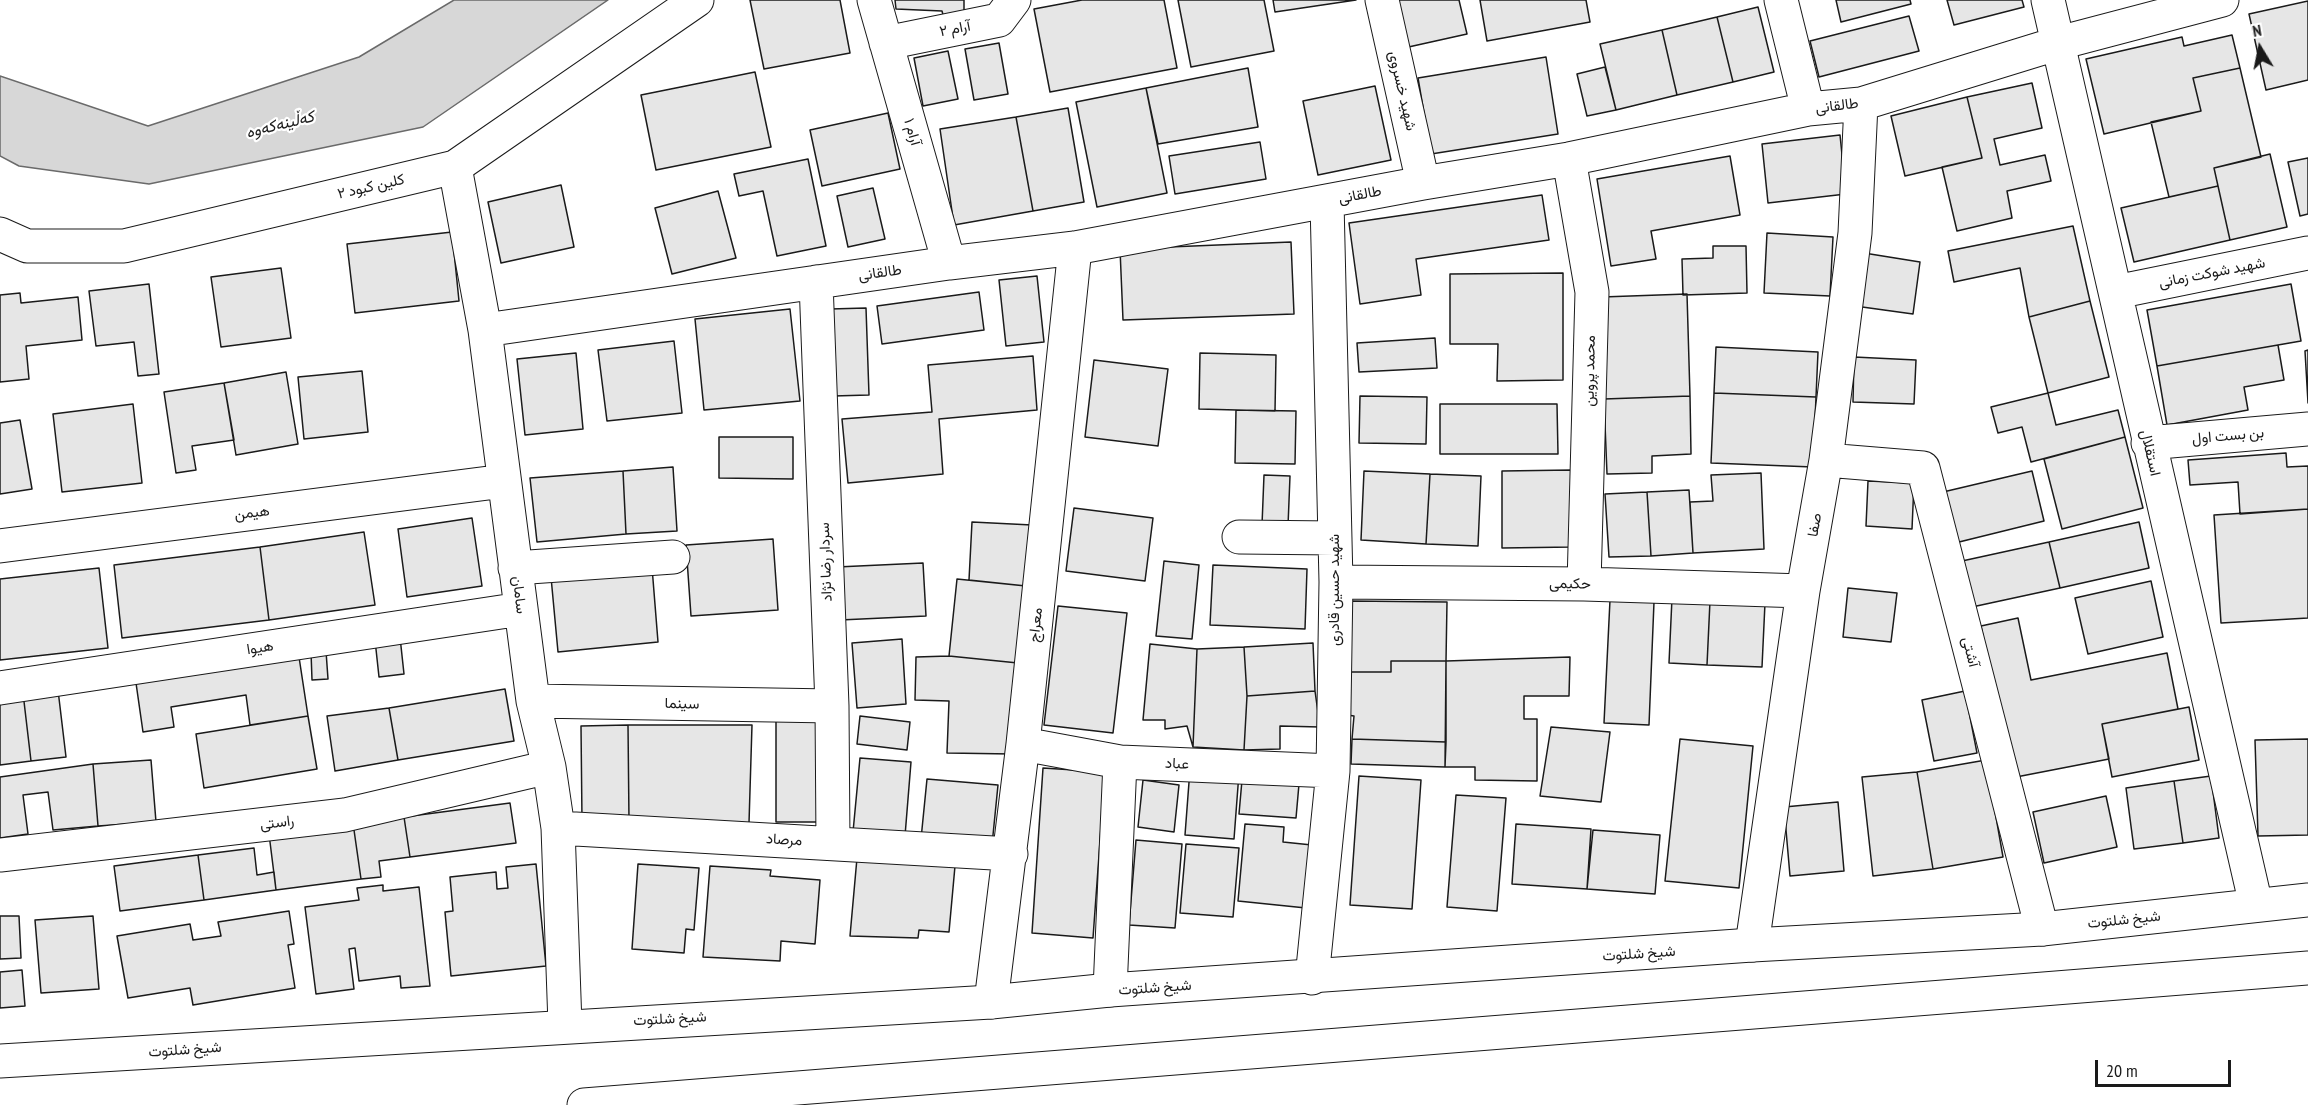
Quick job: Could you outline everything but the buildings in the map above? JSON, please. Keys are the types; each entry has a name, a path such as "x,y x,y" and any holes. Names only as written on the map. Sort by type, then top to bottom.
{"street":[{"name":"کلین کبود ۲","path":"0,234 27,246 124,246 455,167 697,0"},
{"name":"آرام ۱","path":"873,0 949,263"},
{"name":"آرام ۲","path":"886,42 999,20 1014,0"},
{"name":"شهید خسروی","path":"1382,0 1423,183"},
{"path":"1781,0 1808,109"},
{"name":"استقلال","path":"2048,0 2256,905"},
{"name":"طالقانی","path":"485,330 949,263 1075,248 1423,183 1569,159 1808,109 1861,104 2059,43 2222,0"},
{"name":"صفا","path":"1752,945 1803,591 1826,460 1855,233 1861,104"},
{"name":"محمد پروین","path":"1569,159 1592,292 1584,584"},
{"name":"سامان","path":"455,167 485,330 532,701 549,766 558,828 565,1025"},
{"name":"شهید حسین قادری","path":"1312,978 1333,771 1336,582 1327,202"},
{"name":"معراج","path":"991,1002 1011,854 1075,248"},
{"name":"شهید شوکت زمانی","path":"2116,292 2308,253"},
{"name":"سردار رضا نژاد","path":"816,282 832,706 833,843"},
{"name":"بن بست اول","path":"2148,443 2308,429"},
{"name":"آشتی","path":"1826,460 1923,468 2042,929"},
{"name":"هیمن","path":"0,546 504,481"},
{"path":"1239,537 1335,538"},
{"path":"515,568 673,557"},
{"name":"حکیمی","path":"1336,582 1584,584 1803,591"},
{"name":"هیوا","path":"0,688 520,609"},
{"name":"سینما","path":"532,701 832,706"},
{"name":"عباد","path":"1023,744 1120,762 1333,771"},
{"path":"1110,990 1120,762"},
{"name":"راستی","path":"0,855 345,815 549,766"},
{"name":"مرصاد","path":"558,828 1011,854"},
{"name":"شیخ شلتوت","path":"0,1061 565,1025 991,1002 1110,990 1312,978 1752,945 2042,929 2308,900"},
{"path":"584,1105 2308,968"}],"water":[{"name":"کەڵینەکەوە","path":"454,0 608,0 423,127 149,184 19,166 0,156 0,76 148,126 359,57"}]}
